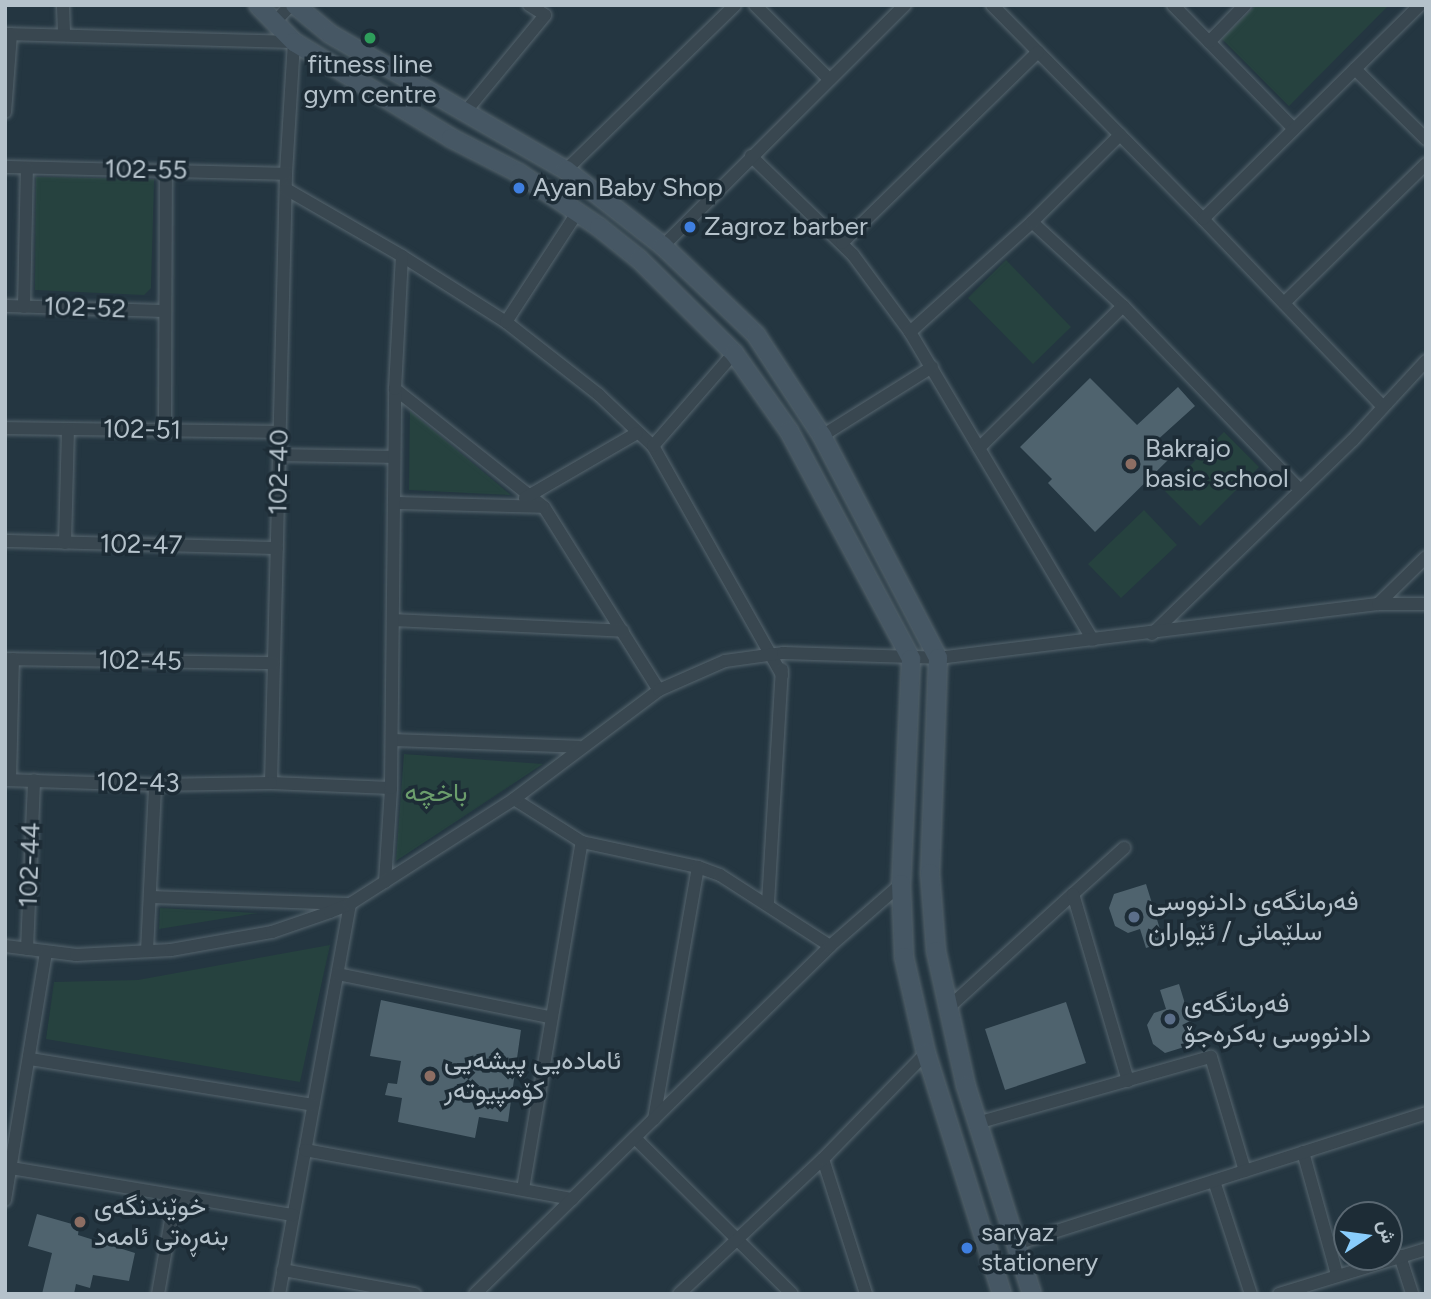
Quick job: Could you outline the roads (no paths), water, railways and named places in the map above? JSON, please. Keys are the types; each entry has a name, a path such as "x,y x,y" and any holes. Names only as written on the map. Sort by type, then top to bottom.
{"main road":[{"path":"258,5 294,42 451,138 519,173 639,259 734,353 789,431 911,659 901,884 904,957 926,1053 1002,1294"},
{"path":"293,5 330,34 566,170 663,246 756,335 822,436 938,658 930,890 936,951 966,1087 1032,1294"},
{"path":"938,1094 950,1095 966,1087"},
{"path":"955,1144 979,1130"}],"street":[{"path":"63,5 64,34"},
{"path":"274,23 293,5"},
{"path":"529,5 545,15"},
{"path":"466,111 555,5"},
{"path":"566,170 735,5"},
{"path":"755,5 829,79"},
{"path":"663,246 905,5"},
{"path":"992,5 1383,407"},
{"path":"1172,5 1293,128"},
{"path":"1209,42 1245,5"},
{"path":"1203,219 1420,5"},
{"path":"5,112 8,34 294,42"},
{"name":"102-40","path":"271,783 286,174 294,42"},
{"path":"842,243 1038,52"},
{"path":"1355,69 1426,139"},
{"path":"910,332 1032,222 1120,135"},
{"path":"751,156 842,243 910,332 1093,640"},
{"path":"1284,303 1426,164"},
{"name":"102-55","path":"5,167 286,174"},
{"path":"24,307 27,168"},
{"path":"164,431 166,171"},
{"path":"286,189 402,256 506,322 599,395 653,446 777,654 782,675 768,903"},
{"path":"506,322 578,214"},
{"path":"1032,222 1123,306 1300,490"},
{"path":"385,882 391,788 395,389 402,256"},
{"name":"102-52","path":"5,306 165,311"},
{"path":"978,447 1123,306"},
{"path":"653,446 734,353"},
{"path":"1152,634 1300,490 1426,361"},
{"path":"822,436 932,367"},
{"path":"395,389 544,506 659,690"},
{"name":"102-51","path":"5,428 280,432"},
{"path":"65,543 68,429"},
{"path":"513,506 637,433"},
{"path":"279,455 394,457"},
{"path":"394,503 544,506"},
{"name":"102-47","path":"5,541 277,548"},
{"path":"1378,604 1426,556"},
{"path":"5,946 46,953 88,955 197,946 272,932 350,904 514,799 579,747 659,690 725,661 777,654 938,658 1152,634 1378,604 1426,604"},
{"path":"393,620 623,631"},
{"path":"8,780 9,659"},
{"name":"102-45","path":"9,659 274,663"},
{"path":"392,740 579,747"},
{"name":"102-43","path":"8,780 155,785 271,783"},
{"name":"102-44","path":"27,949 34,780"},
{"path":"271,783 391,788"},
{"path":"147,951 155,785"},
{"path":"514,799 582,842 698,867 720,875 768,903 830,946"},
{"path":"523,1189 550,1017 582,842"},
{"path":"948,1008 1124,848"},
{"path":"654,1120 698,867"},
{"path":"475,1294 830,946 901,884"},
{"path":"1073,894 1128,1081"},
{"path":"150,897 350,904"},
{"path":"279,1294 350,904"},
{"path":"5,1200 46,953"},
{"path":"338,974 550,1017"},
{"path":"679,1294 823,1159 926,1053"},
{"path":"979,1130 1211,1057 1245,1171"},
{"path":"30,1059 313,1105"},
{"path":"1016,1244 1426,1113"},
{"path":"635,1138 792,1294"},
{"path":"305,1150 573,1199"},
{"path":"1303,1152 1338,1275"},
{"path":"823,1159 866,1294"},
{"path":"11,1168 175,1198 293,1215"},
{"path":"1214,1181 1251,1294"},
{"path":"158,1294 175,1198"},
{"path":"1403,1255 1426,1249"},
{"path":"1403,1266 1412,1294"},
{"path":"283,1270 415,1294"},
{"path":"1279,1294 1351,1271"}],"place":[{"name":"fitness line gym centre","path":"370,38"},
{"name":"Ayan Baby Shop","path":"519,188"},
{"name":"Zagroz barber","path":"690,227"},
{"name":"Bakrajo basic school","path":"1131,464"},
{"name":"فەرمانگەی دادنووسی سلێمانی / ئێواران","path":"1134,917"},
{"name":"فەرمانگەی دادنووسی بەکرەجۆ","path":"1170,1019"},
{"name":"ئامادەیی پیشەیی کۆمپیوتەر","path":"430,1076"},
{"name":"خوێندنگەی بنەڕەتی ئامەد","path":"80,1222"},
{"name":"saryaz stationery","path":"967,1248"}],"park label":[{"name":"باخچە","path":"436,793"}]}
